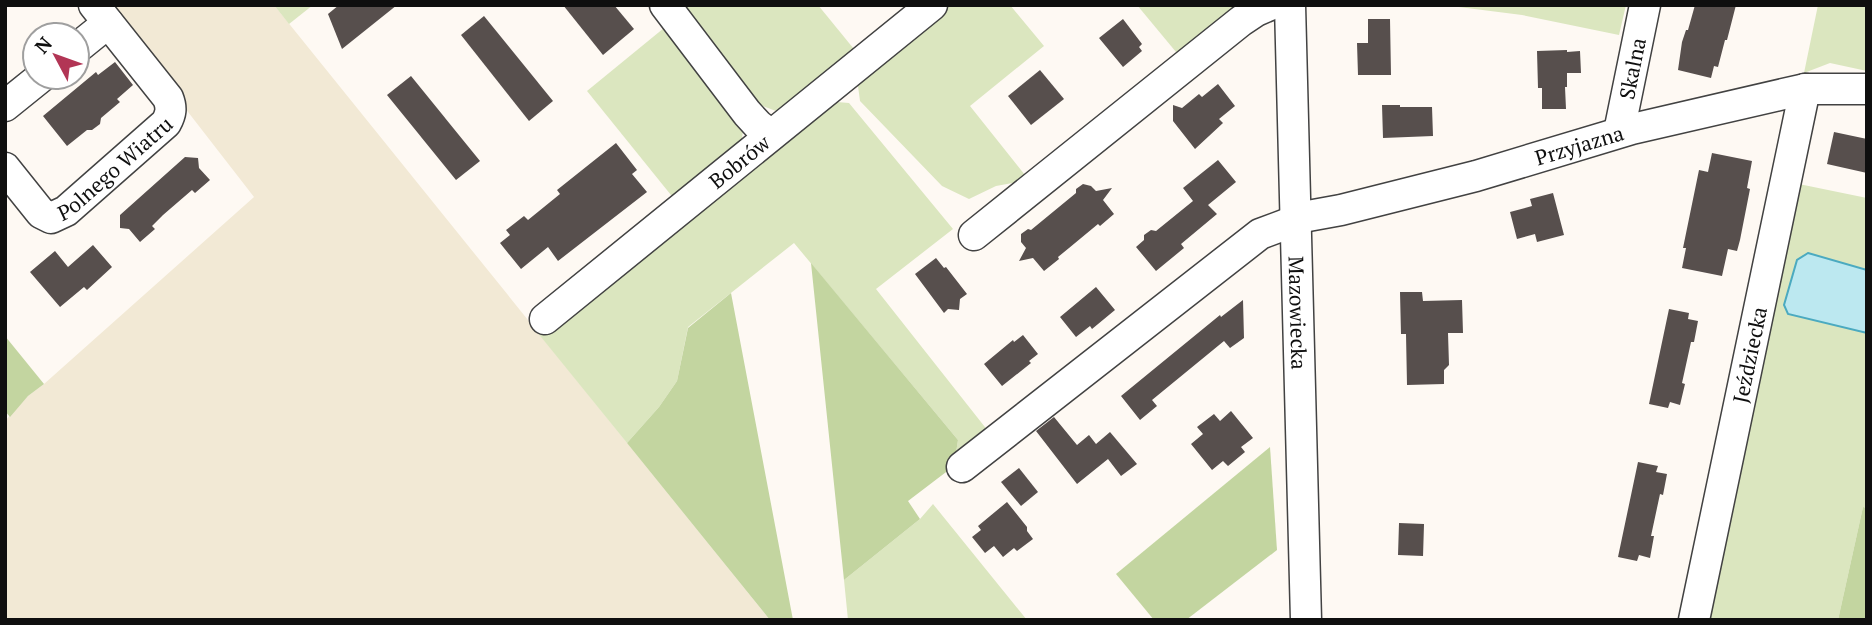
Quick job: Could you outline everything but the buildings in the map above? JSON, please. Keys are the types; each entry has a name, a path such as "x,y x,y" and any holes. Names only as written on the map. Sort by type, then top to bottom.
{"street":[{"path":"665,5 747,113 771,135"},
{"name":"Bobrów","path":"545,318 932,5"},
{"path":"974,235 1241,21 1270,5"},
{"name":"Mazowiecka","path":"1290,5 1306,620"},
{"name":"Skalna","path":"1619,132 1645,5"},
{"name":"Polnego Wiatru","path":"5,168 41,213 51,218 66,211 166,123 171,113 168,98 101,14"},
{"name":"Przyjazna","path":"962,467 1260,234 1297,219 1476,176 1619,132 1805,89 1867,89"},
{"name":"Jeździecka","path":"1694,620 1805,89"},
{"path":"5,106 24,91"}],"shaded area":[{"path":"105,5 274,5 770,620 5,620 5,421 28,396 254,197"}],"green space":[{"path":"274,5 313,5 289,24"},
{"path":"683,5 818,5 858,54 790,109 776,111 760,105"},
{"path":"948,5 1010,5 1044,46 970,106 1029,180 996,186 969,199 942,186 860,101 858,86 864,71"},
{"path":"1137,5 1245,5 1181,58"},
{"path":"1443,5 1626,5 1619,35 1522,15"},
{"path":"1818,5 1867,5 1867,71 1830,63 1804,73"},
{"path":"664,28 744,124 741,145 675,200 587,91"},
{"path":"837,102 849,103 953,229 876,289 992,436 954,466 958,440 794,243 688,327 677,381 659,407 627,443 537,332 818,106"},
{"path":"1794,183 1867,198 1867,508 1863,507 1838,620 1703,620"},
{"path":"811,263 958,440 954,466 908,501 920,519 844,580"},
{"path":"731,293 793,620 770,620 627,443 659,407 677,381 688,328"},
{"path":"5,336 44,384 28,396 10,417 5,411"},
{"path":"1270,447 1277,550 1186,620 1154,620 1116,574"},
{"path":"933,504 1027,620 848,620 844,580 920,519"},
{"path":"1863,507 1867,508 1867,620 1838,620"}],"water":[{"path":"1808,253 1867,270 1867,333 1788,314 1784,305 1797,260"}]}
